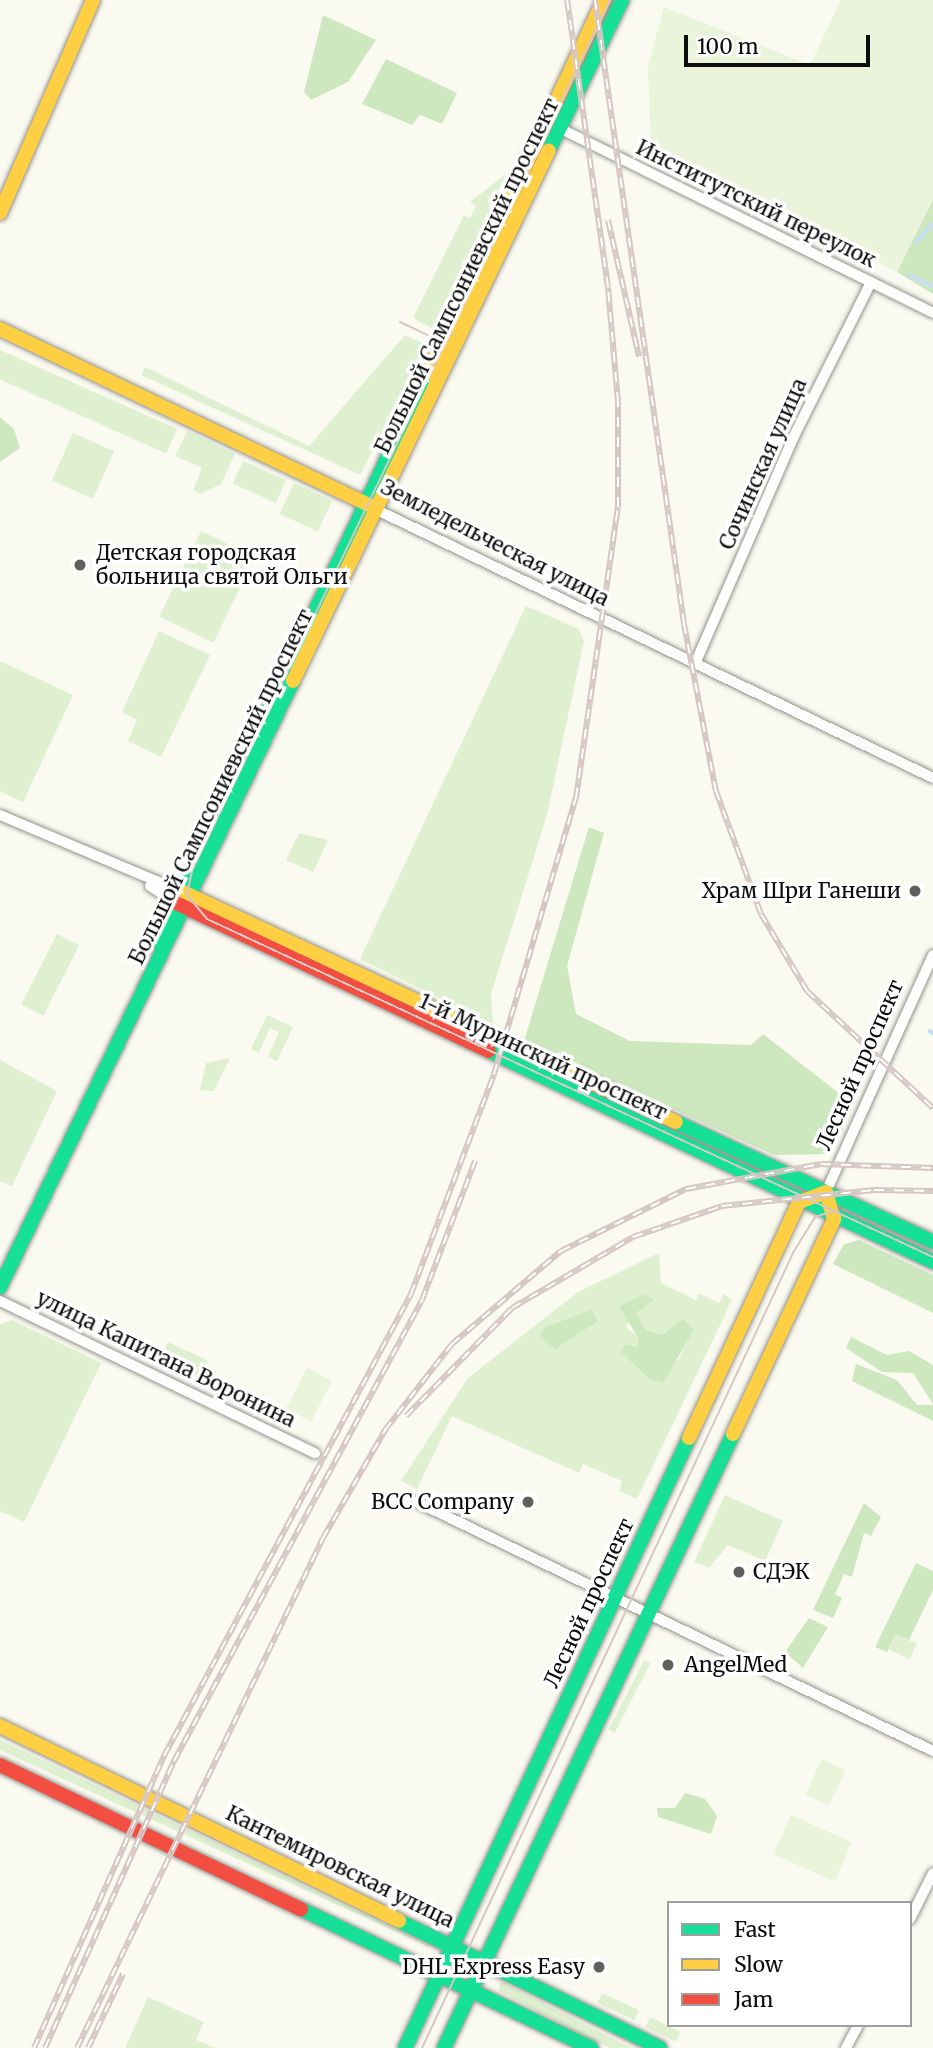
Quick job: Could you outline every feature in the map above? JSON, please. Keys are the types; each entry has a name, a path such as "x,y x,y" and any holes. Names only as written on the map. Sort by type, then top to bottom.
{"main road":[{"path":"0,213 93,0"},
{"name":"Большой Сампсониевский проспект","path":"0,1287 371,506 604,0"},
{"name":"Большой Сампсониевский проспект","path":"371,506 561,129 622,0"},
{"name":"Земледельческая улица","path":"0,329 371,506"},
{"name":"Большой Сампсониевский проспект","path":"0,1272 184,900"},
{"name":"1-й Муринский проспект","path":"184,900 933,1242"},
{"name":"1-й Муринский проспект","path":"184,900 834,1219 933,1262"},
{"path":"444,2048 487,1962 834,1219 826,1192 799,1202"},
{"name":"Лесной проспект","path":"405,2048 437,1973 799,1202"},
{"name":"Кантемировская улица","path":"0,1726 660,2048"},
{"path":"0,1765 591,2048"}],"street":[{"name":"Институтский переулок","path":"561,129 933,313"},
{"name":"Сочинская улица","path":"695,664 794,436 870,282"},
{"name":"Земледельческая улица","path":"371,506 933,778"},
{"name":"1-й Муринский проспект","path":"0,815 184,900"},
{"name":"Лесной проспект","path":"826,1192 933,956"},
{"name":"улица Капитана Воронина","path":"0,1301 315,1453"},
{"path":"417,1502 933,1751"},
{"path":"912,1915 933,1873"},
{"path":"846,2048 857,2027"}],"green space":[{"path":"841,0 933,0 933,199 897,272 651,145 648,66 664,7 810,65"},
{"path":"323,15 376,40 348,82 311,100 304,92"},
{"path":"386,59 457,93 442,124 420,115 412,125 362,104"},
{"path":"506,174 435,330 413,318 464,215 470,218 476,206 470,202"},
{"path":"933,199 933,294 897,272"},
{"path":"405,335 428,345 360,475 141,375 145,367 309,446"},
{"path":"0,350 177,429 166,454 0,380"},
{"path":"0,417 14,429 20,448 0,462"},
{"path":"187,431 235,454 221,484 201,494 193,490 202,468 175,456"},
{"path":"73,433 114,451 93,499 52,481"},
{"path":"243,461 286,480 276,503 233,484"},
{"path":"294,483 332,501 318,532 280,514"},
{"path":"201,531 255,557 213,643 159,616"},
{"path":"526,606 579,629 584,641 547,815 491,994 493,1024 360,959"},
{"path":"159,631 210,655 161,757 128,741 137,720 122,712"},
{"path":"0,661 73,695 23,802 0,791"},
{"path":"589,827 604,833 567,966 576,1014 630,1041 751,1045 763,1034 854,1105 831,1154 774,1155 524,1041"},
{"path":"299,833 328,840 313,872 286,860"},
{"path":"57,934 79,945 43,1016 21,1004"},
{"path":"267,1015 293,1027 277,1061 268,1057 279,1032 270,1028 259,1053 251,1049"},
{"path":"230,1058 214,1091 200,1090 206,1063"},
{"path":"0,1060 57,1091 12,1186 0,1181"},
{"path":"859,1240 933,1275 933,1313 833,1264 844,1244"},
{"path":"659,1253 661,1283 696,1300 699,1293 719,1303 724,1294 732,1300 637,1499 619,1491 622,1481 583,1464 579,1473 452,1416 417,1489 401,1481 468,1378 578,1292","holes":["643,1294 653,1300 636,1313 646,1330 662,1335 683,1319 688,1339 679,1359 648,1378 639,1338 626,1327"]},
{"path":"643,1294 654,1300 636,1313 646,1330 662,1335 683,1319 694,1330 663,1383 648,1378 621,1352 625,1344 637,1347 639,1339 619,1307"},
{"path":"591,1310 598,1321 555,1349 540,1337 543,1328"},
{"path":"12,1320 101,1363 24,1522 0,1511 0,1324"},
{"path":"851,1337 887,1355 909,1351 933,1365 933,1404 913,1373 882,1372 846,1348"},
{"path":"168,1342 208,1361 198,1381 158,1363"},
{"path":"856,1364 897,1380 917,1405 933,1405 933,1421 852,1381"},
{"path":"307,1368 332,1381 311,1422 286,1409"},
{"path":"725,1495 783,1521 765,1561 728,1545 709,1568 694,1562"},
{"path":"864,1503 881,1517 871,1536 864,1533 852,1577 844,1574 835,1594 842,1598 833,1618 813,1610"},
{"path":"916,1563 933,1571 933,1590 909,1640 896,1634 887,1652 875,1647"},
{"path":"809,1618 828,1627 803,1668 785,1652"},
{"path":"896,1634 917,1644 910,1659 889,1649"},
{"path":"644,1660 650,1663 615,1733 609,1729"},
{"path":"0,1740 429,1945 429,1947 0,1750"},
{"path":"822,1759 846,1770 829,1805 806,1794"},
{"path":"685,1793 705,1799 717,1816 711,1834 658,1817 657,1808 675,1808"},
{"path":"791,1815 852,1842 835,1882 774,1854"},
{"path":"500,1982 631,2048 610,2048 586,2037 499,1991"},
{"path":"602,1993 639,2010 635,2020 597,2003"},
{"path":"148,1997 204,2022 196,2040 216,2048 125,2048"},
{"path":"650,2017 681,2032 676,2042 645,2027"}],"waterway":[{"path":"916,242 933,224"},
{"path":"909,275 933,286"}],"tram line":[{"path":"610,0 192,871 187,895 207,919 933,1257"},
{"path":"400,322 432,337 454,334"},
{"path":"422,2048 794,1251 815,1217 836,1210"}],"railway":[{"path":"34,2048 164,1756 411,1294 494,1074 576,798 618,507 618,402 608,287 567,0"},
{"path":"595,0 684,624 716,791 761,914 807,991 933,1108"},
{"path":"608,220 639,357"},
{"path":"45,2048 174,1761 422,1300 475,1161"},
{"path":"77,2048 323,1538 385,1430 452,1344 561,1251 686,1189 821,1164 933,1168"},
{"path":"406,1416 512,1308 633,1237 722,1206 874,1190 933,1191"},
{"path":"88,2048 123,1974"}],"traffic: fast":[{"path":"549,150 622,0"},
{"path":"159,942 427,374"},
{"path":"0,1287 293,681"},
{"path":"489,1051 933,1262"},
{"path":"676,1122 933,1242"},
{"path":"444,2048 733,1434"},
{"path":"405,2048 689,1438"},
{"path":"301,1909 591,2048"},
{"path":"399,1921 660,2048"}],"traffic: slow":[{"path":"0,213 93,0"},
{"path":"427,374 604,0"},
{"path":"293,681 549,150"},
{"path":"0,329 374,507"},
{"path":"181,891 676,1122"},
{"path":"689,1438 799,1202 826,1192"},
{"path":"733,1434 834,1219 826,1192"},
{"path":"0,1726 399,1921"}],"traffic: jam":[{"path":"176,903 489,1051"},
{"path":"0,1765 301,1909"}],"place":[{"name":"Детская городская больница святой Ольги","path":"80,565"},
{"name":"Храм Шри Ганеши","path":"915,891"},
{"name":"BCC Company","path":"528,1502"},
{"name":"СДЭК","path":"739,1572"},
{"name":"AngelMed","path":"668,1665"},
{"name":"DHL Express Easy","path":"599,1967"}]}
